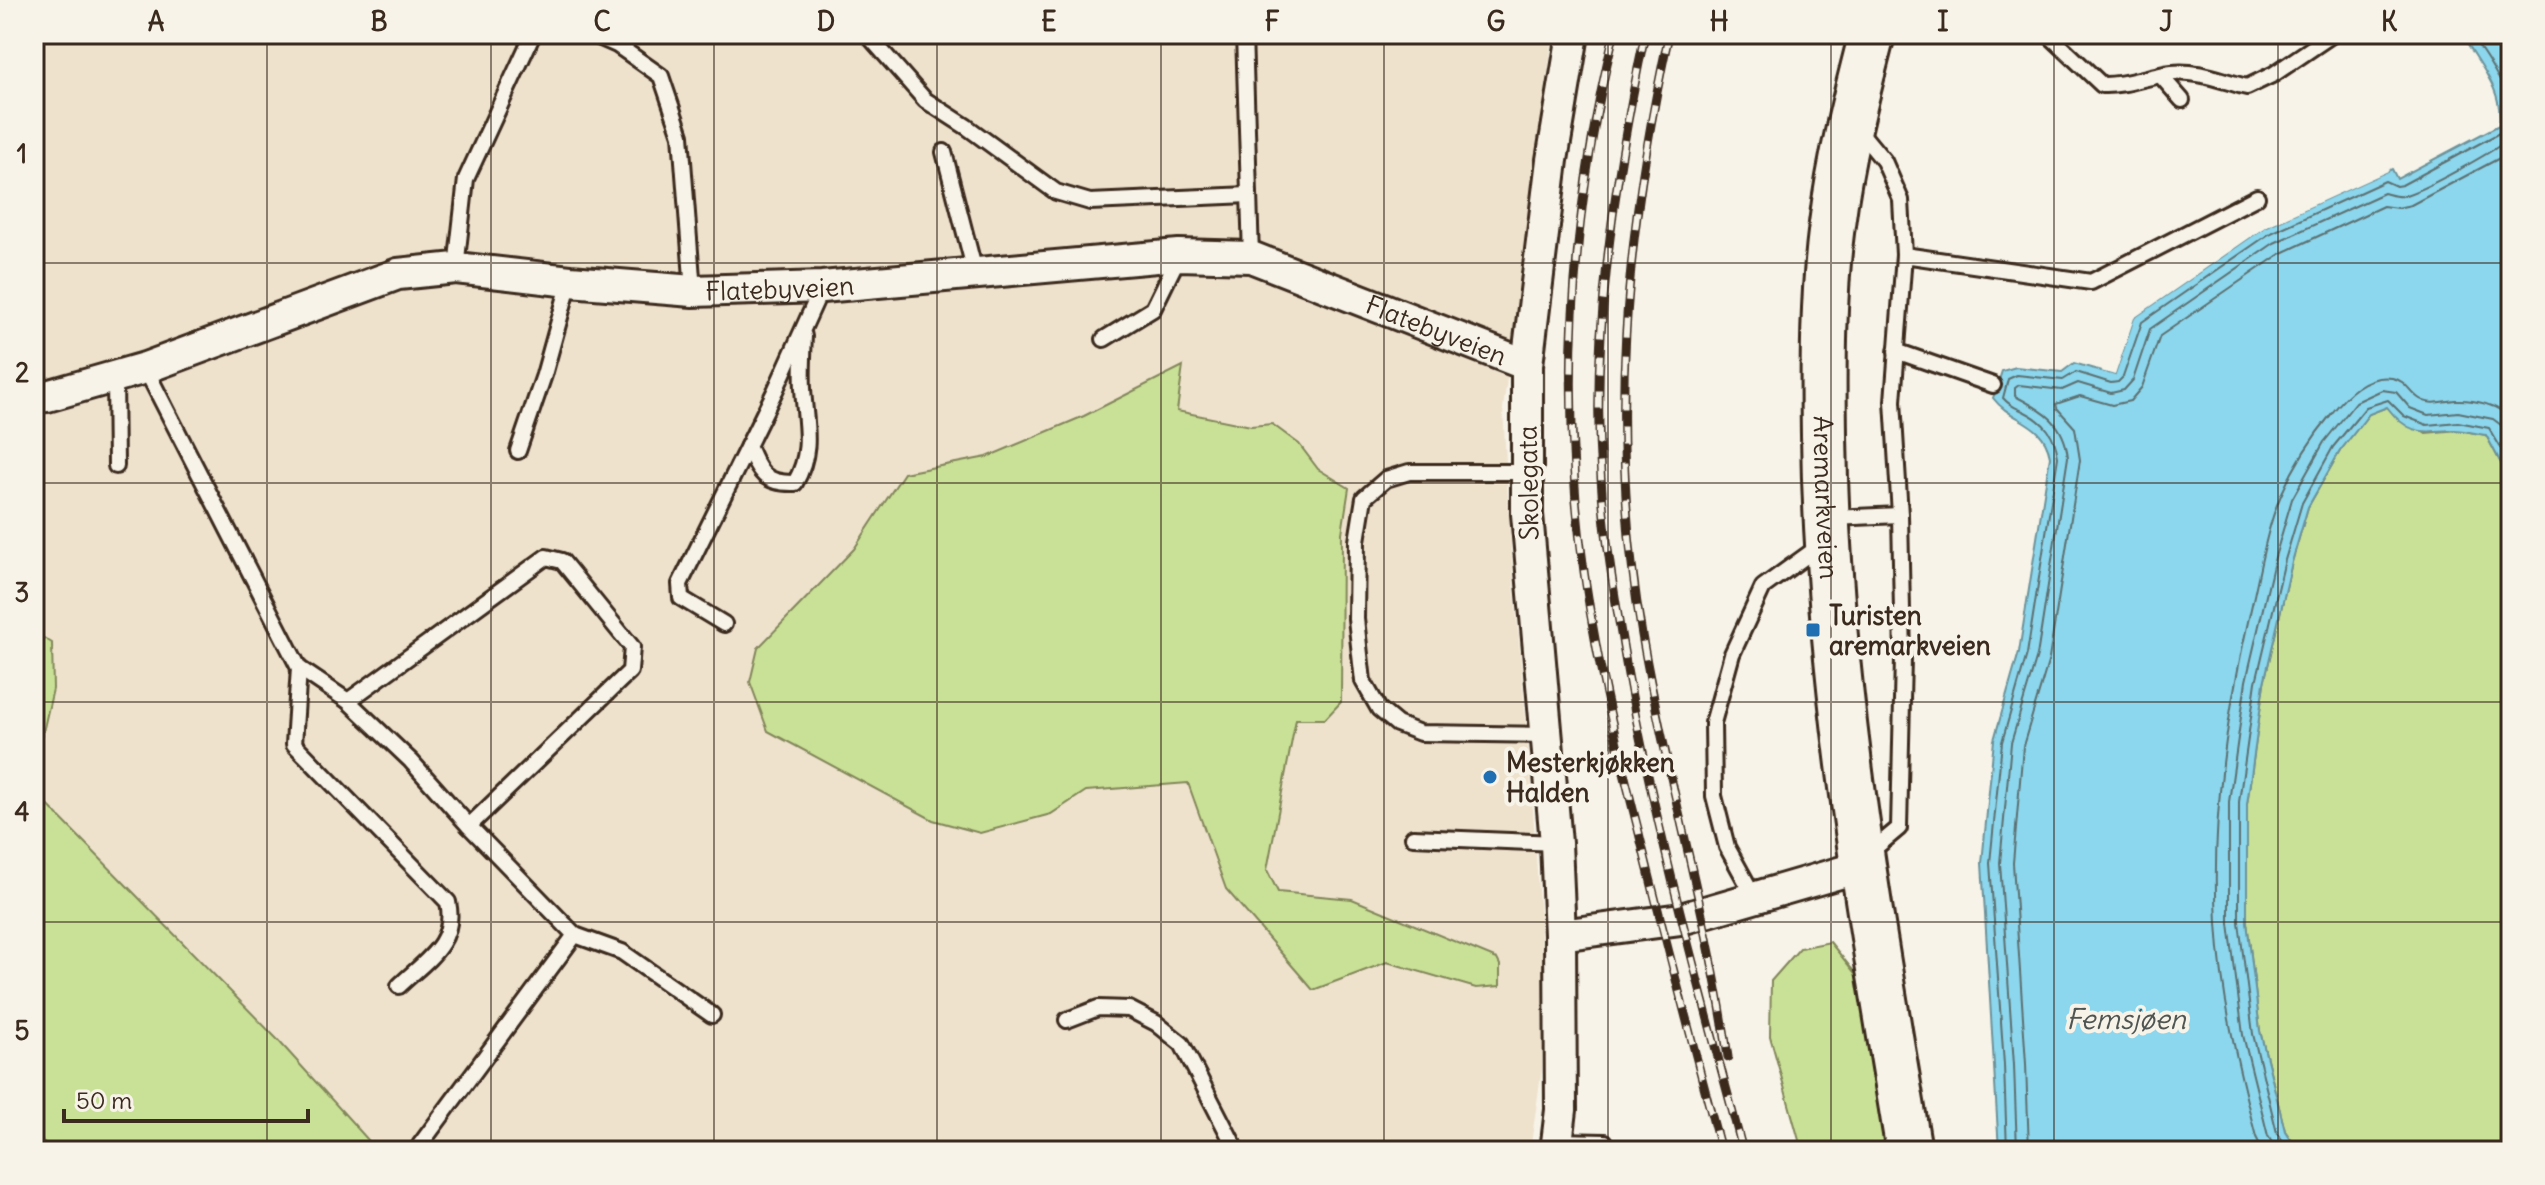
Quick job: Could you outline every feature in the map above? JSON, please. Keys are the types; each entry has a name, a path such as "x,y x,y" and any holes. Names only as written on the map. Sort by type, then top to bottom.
{"main road":[{"name":"Aremarkveien","path":"1872,34 1851,121 1832,224 1825,306 1827,529 1843,719 1862,863 1909,1151"}],"street":[{"name":"Skolegata","path":"1557,1146 1561,1110 1560,935 1556,843 1527,514 1527,365 1552,160 1573,34"},
{"name":"Flatebyveien","path":"34,397 145,368 398,274 456,268 693,291 822,287 1179,255 1251,257 1527,365"},
{"path":"1560,935 1661,923 1755,898 1862,863"}],"lane":[{"path":"456,268 466,179 533,34"},
{"path":"592,34 617,45 661,76 681,135 693,291"},
{"path":"867,34 925,100 1056,192 1090,202 1249,195"},
{"path":"1244,34 1251,257"},
{"path":"2048,34 2102,85 2200,73 2247,87 2274,74 2333,34"},
{"path":"2161,76 2182,100"},
{"path":"1851,121 1884,161 1901,200 1904,255 1893,401 1900,515 1903,658 1899,828 1862,863"},
{"path":"944,152 975,272"},
{"path":"1904,255 2091,282 2257,197"},
{"path":"1104,339 1153,309 1179,255"},
{"path":"518,451 544,375 570,281"},
{"path":"724,624 681,598 680,584 822,287"},
{"path":"748,446 758,470 776,484 795,483 804,466 808,432 803,388 804,328"},
{"path":"1896,351 1993,385"},
{"path":"145,368 299,668 348,701 411,761 575,935 622,952 712,1015"},
{"path":"115,377 116,466"},
{"path":"1527,472 1409,472 1386,479 1364,498 1357,541 1356,619 1363,681 1379,709 1397,724 1420,733 1545,735"},
{"path":"1755,898 1727,847 1714,796 1713,723 1732,654 1763,587 1827,529 1900,515"},
{"path":"348,701 546,557 562,561 632,647 630,671 469,826"},
{"path":"299,668 294,744 448,902 452,919 445,941 399,986"},
{"path":"1413,837 1556,843"},
{"path":"420,1145 575,935"},
{"path":"1067,1020 1098,1008 1129,1009 1156,1023 1182,1044 1237,1151"},
{"path":"1557,1146 1605,1142 1610,1151"}],"shaded area":[{"path":"34,34 1553,34 1503,409 1543,966 1542,1068 1530,1151 378,1151 277,1039 34,791 34,771 53,689 52,643 34,632","holes":["1183,367 1177,411 1251,426 1272,424 1299,444 1318,469 1349,489 1342,533 1296,718 1267,870 1278,893 1352,899 1476,988 1387,962 1313,990 1226,889 1188,783 1086,791 750,682 758,648 854,549 904,473 987,457 1084,416"]}],"green space":[{"path":"1183,366 1177,411 1251,426 1272,424 1299,444 1318,469 1349,488 1342,533 1341,702 1325,719 1296,719 1267,870 1278,892 1352,899 1497,959 1500,986 1476,988 1387,962 1313,990 1226,889 1188,783 1086,791 1051,814 980,833 933,820 768,731 750,682 758,648 854,549 904,473 987,457 1084,416"},
{"path":"2387,407 2426,433 2458,430 2486,435 2511,482 2511,1151 2299,1151 2285,1131 2260,1031 2247,922 2247,804 2264,683 2308,507 2340,451 2369,414"},
{"path":"34,632 52,643 53,689 34,771"},
{"path":"34,791 277,1039 378,1151 52,1151 34,1133"},
{"path":"1830,942 1859,978 1886,1151 1802,1151 1770,1036 1771,981 1800,948"}],"water":[{"name":"Femsjøen","path":"2462,34 2511,34 2511,482 2486,435 2458,430 2409,428 2387,407 2369,414 2340,451 2308,507 2264,683 2247,804 2247,922 2260,1031 2285,1131 2299,1151 1999,1151 1982,863 1994,740 2019,652 2050,456 2041,435 1993,398 2002,371 2016,367 2062,372 2074,363 2115,375 2134,318 2265,227 2392,169 2397,179 2499,125 2500,112 2494,88"}],"pier":[{"path":"2386,167 2388,171 2265,227 2134,318 2115,375 2101,371 2102,367 2113,370 2132,315 2263,224"}],"railway":[{"path":"1614,34 1592,142 1573,307 1572,417 1578,517 1589,607 1616,741 1721,1151"},
{"path":"1645,34 1624,143 1608,254 1599,367 1603,503 1624,651 1652,795 1743,1151"},
{"path":"1669,34 1641,184 1632,259 1626,333 1625,483 1631,559 1642,635 1710,951 1728,1057"}],"place":[{"name":"Turisten aremarkveien","path":"1813,630"},
{"name":"Mesterkjøkken Halden","path":"1490,777"}]}
